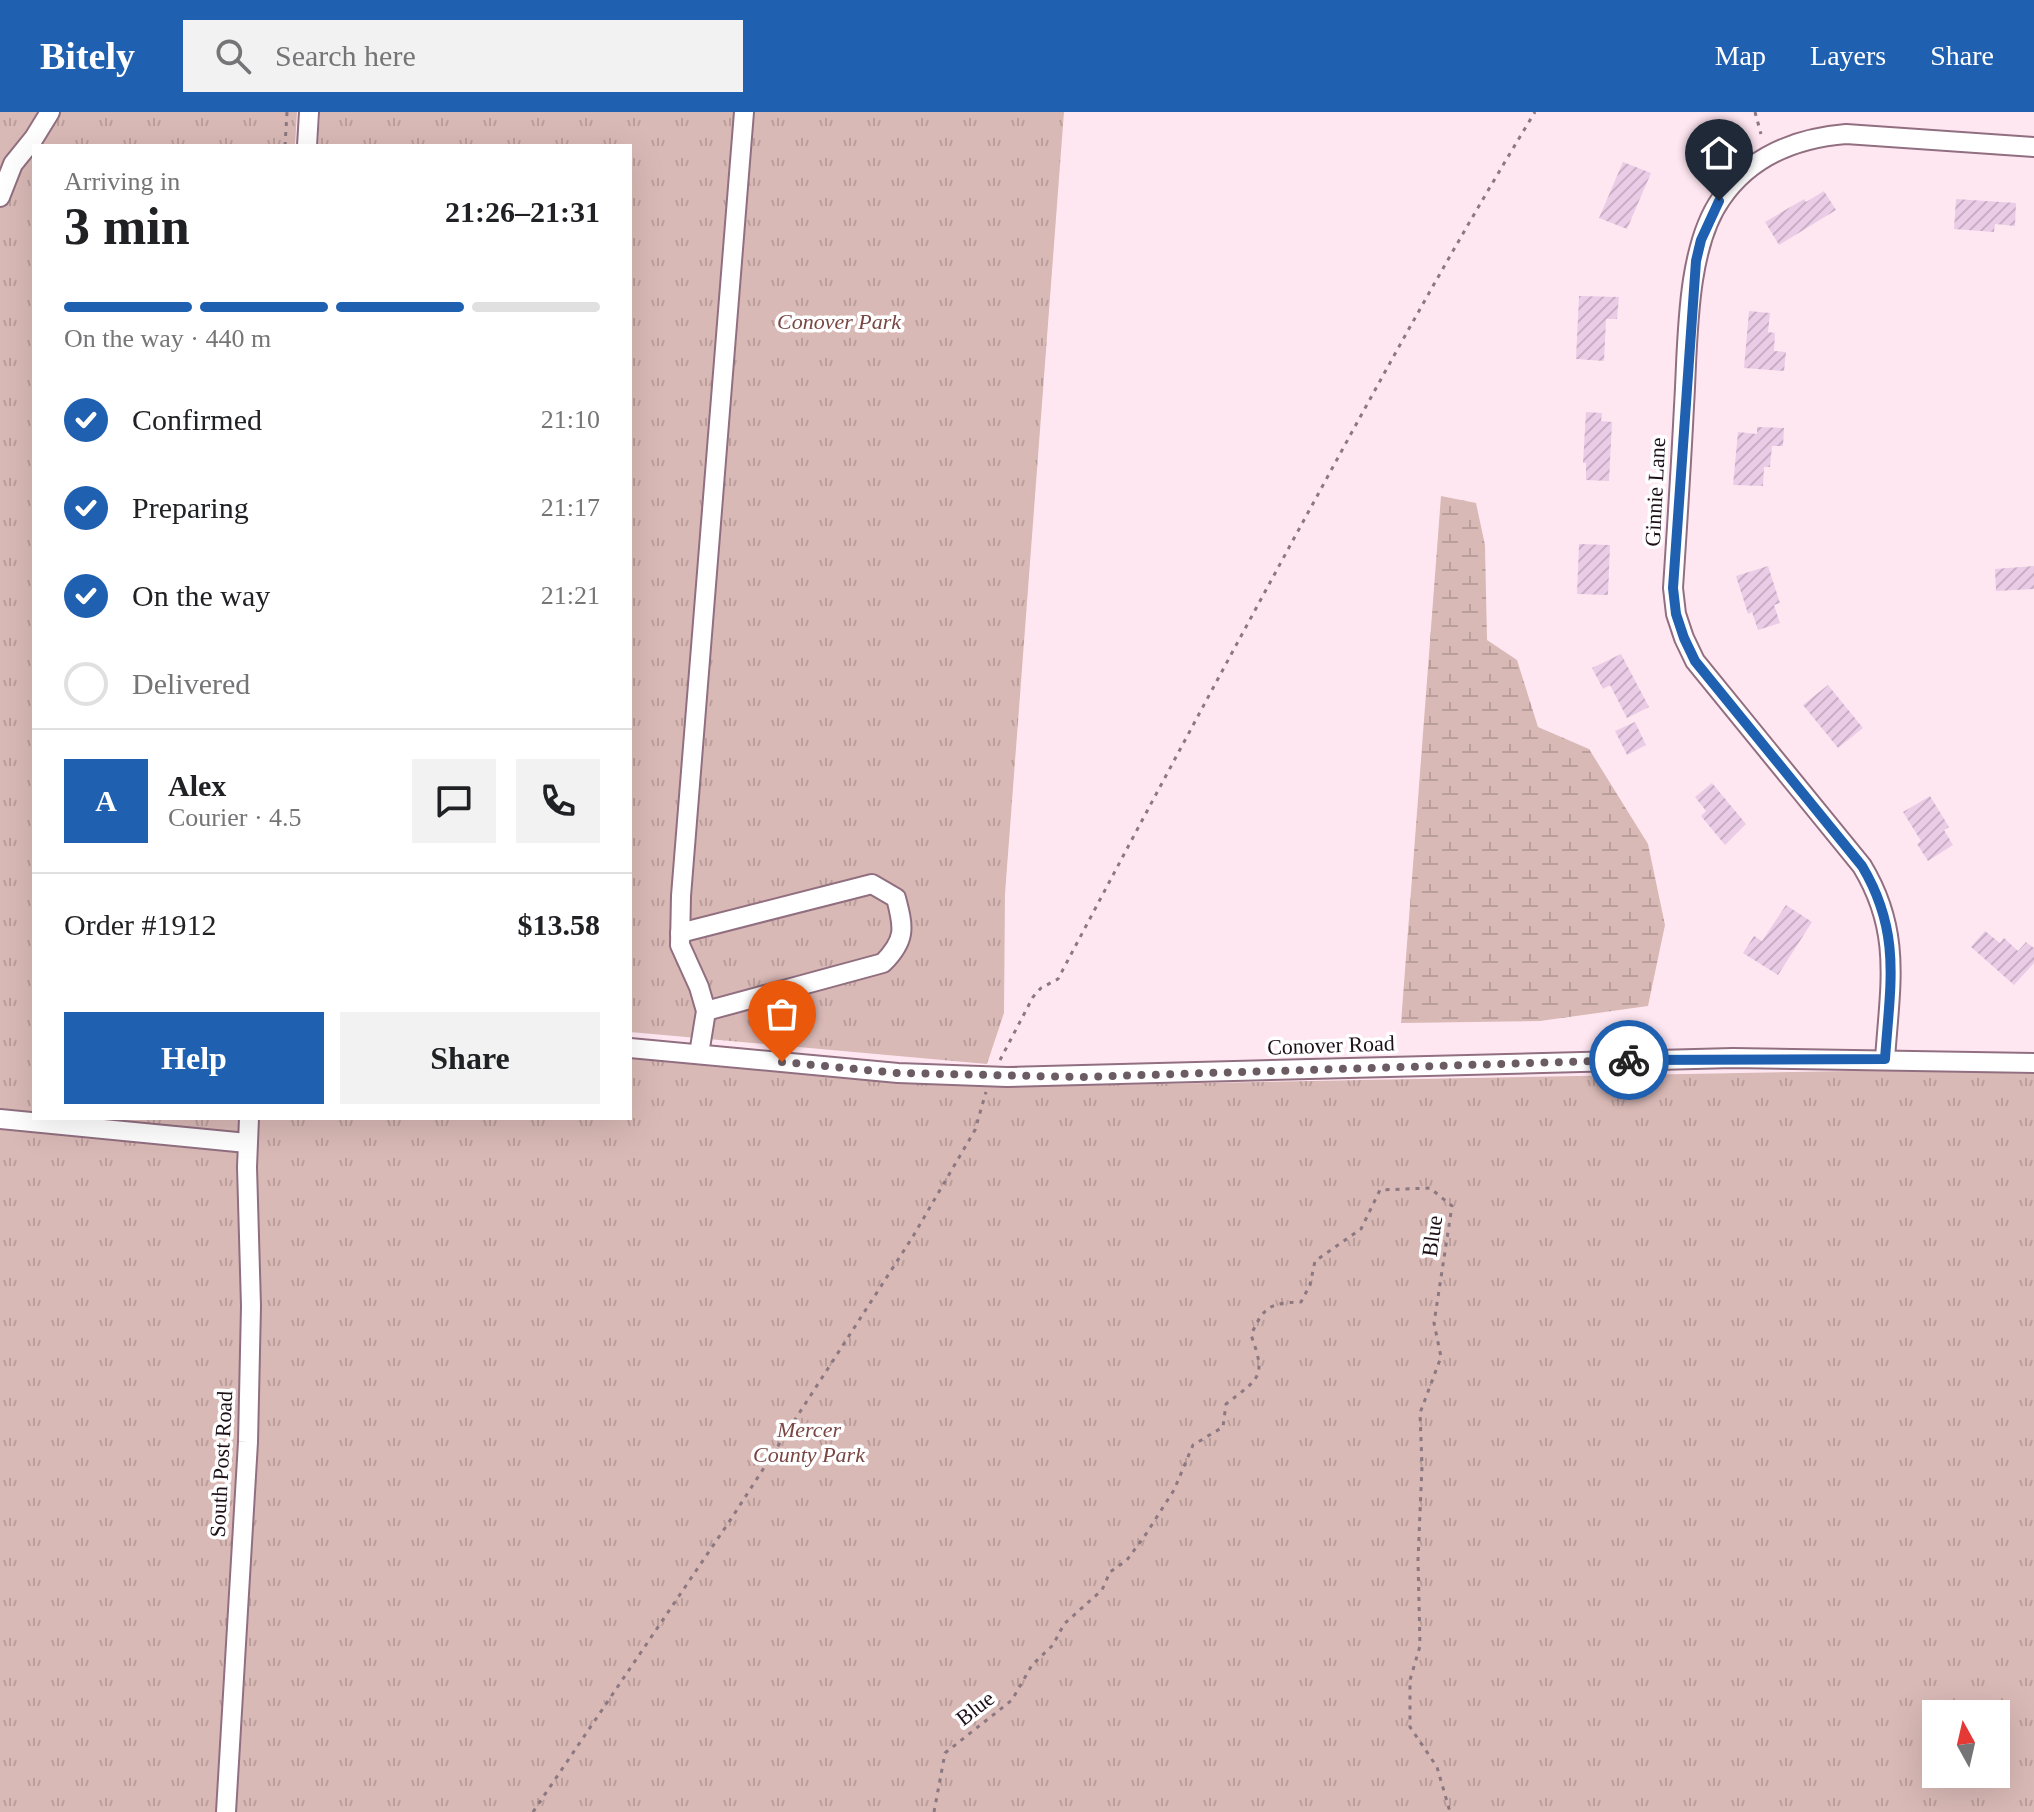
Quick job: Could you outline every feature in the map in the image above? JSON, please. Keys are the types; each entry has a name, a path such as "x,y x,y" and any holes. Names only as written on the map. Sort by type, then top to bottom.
{"street":[{"path":"0,197 13,164 50,112"},
{"path":"307,144 309,112"},
{"path":"699,1054 706,1011 680,945 680,933 744,112"},
{"name":"Ginnie Lane","path":"1885,1059 1891,941 1875,887 1862,866 1705,675 1684,638 1676,614 1673,588 1696,261 1711,215 1730,186 1765,157 1791,144 1819,136 1846,134 2034,147"},
{"path":"680,933 872,884 896,898 903,924 898,948 883,963 706,1011"},
{"name":"Conover Road","path":"632,1048 898,1073 991,1077 1632,1060 1885,1059 2034,1063"},
{"path":"0,1119 247,1143"},
{"name":"South Post Road","path":"226,1812 248,1442 251,1306 249,1120"}],"path":[{"path":"285,144 287,112"},
{"path":"533,1812 731,1519 912,1238 975,1130 991,1077 1033,997 1041,988 1058,979 1392,358 1473,213 1535,112"},
{"path":"1755,112 1761,134"},
{"name":"Blue","path":"934,1812 945,1753 1012,1700 1032,1665 1053,1645 1064,1624 1102,1590 1110,1572 1127,1560 1146,1534 1174,1490 1193,1445 1223,1427 1226,1404 1255,1382 1261,1361 1251,1335 1258,1318 1275,1303 1301,1302 1310,1285 1315,1261 1361,1229 1380,1190 1430,1188 1452,1206 1434,1323 1441,1357 1420,1413 1420,1646 1410,1680 1410,1727 1437,1767 1450,1812"}],"green space":[{"name":"Mercer County Park","path":"0,112 297,112 295,144 32,144 32,1120 632,1120 632,1054 991,1087 1901,1070 2034,1074 2034,1812 0,1812"},
{"name":"Conover Park","path":"320,112 1064,112 1005,894 1004,1013 987,1064 632,1032 632,144 318,144"},
{"path":"1441,496 1476,503 1485,545 1487,640 1517,660 1538,727 1589,749 1648,844 1665,925 1648,1006 1540,1021 1401,1023"}],"building":[{"path":"1623,162 1651,173 1627,229 1599,218"},
{"path":"1824,191 1836,210 1779,245 1765,222"},
{"path":"1956,199 2016,203 2015,226 1995,224 1994,232 1954,229"},
{"path":"1579,296 1619,297 1617,319 1606,319 1604,361 1576,359"},
{"path":"1749,311 1770,313 1768,332 1775,333 1774,351 1786,352 1784,371 1744,368"},
{"path":"1586,412 1602,413 1601,421 1612,422 1609,481 1586,480 1586,463 1583,463"},
{"path":"1757,427 1784,428 1783,446 1772,446 1770,467 1764,467 1763,486 1733,485 1738,432 1757,434"},
{"path":"1579,544 1610,545 1608,595 1577,594"},
{"path":"1768,566 1780,603 1774,605 1780,623 1758,630 1752,612 1748,614 1736,576"},
{"path":"2034,566 2034,589 1996,591 1995,569"},
{"path":"1621,654 1649,707 1627,718 1610,685 1603,689 1592,668"},
{"path":"1828,685 1863,728 1838,748 1803,705"},
{"path":"1635,722 1646,745 1627,755 1615,731"},
{"path":"1712,783 1746,824 1725,845 1701,816 1706,811 1695,797"},
{"path":"1930,796 1949,827 1944,830 1953,845 1928,861 1917,844 1921,841 1903,812"},
{"path":"1786,905 1812,922 1778,975 1743,953 1754,936 1762,941"},
{"path":"1985,931 2000,943 2004,938 2018,951 2026,942 2034,948 2034,963 2014,985 1971,947"}],"way so far":[{"path":"782,1062 898,1073 1080,1077 1629,1060"}],"route":[{"path":"1629,1060 1885,1059 1891,941 1875,887 1862,866 1705,675 1684,638 1676,614 1673,588 1696,261 1701,240 1719,201"}]}
